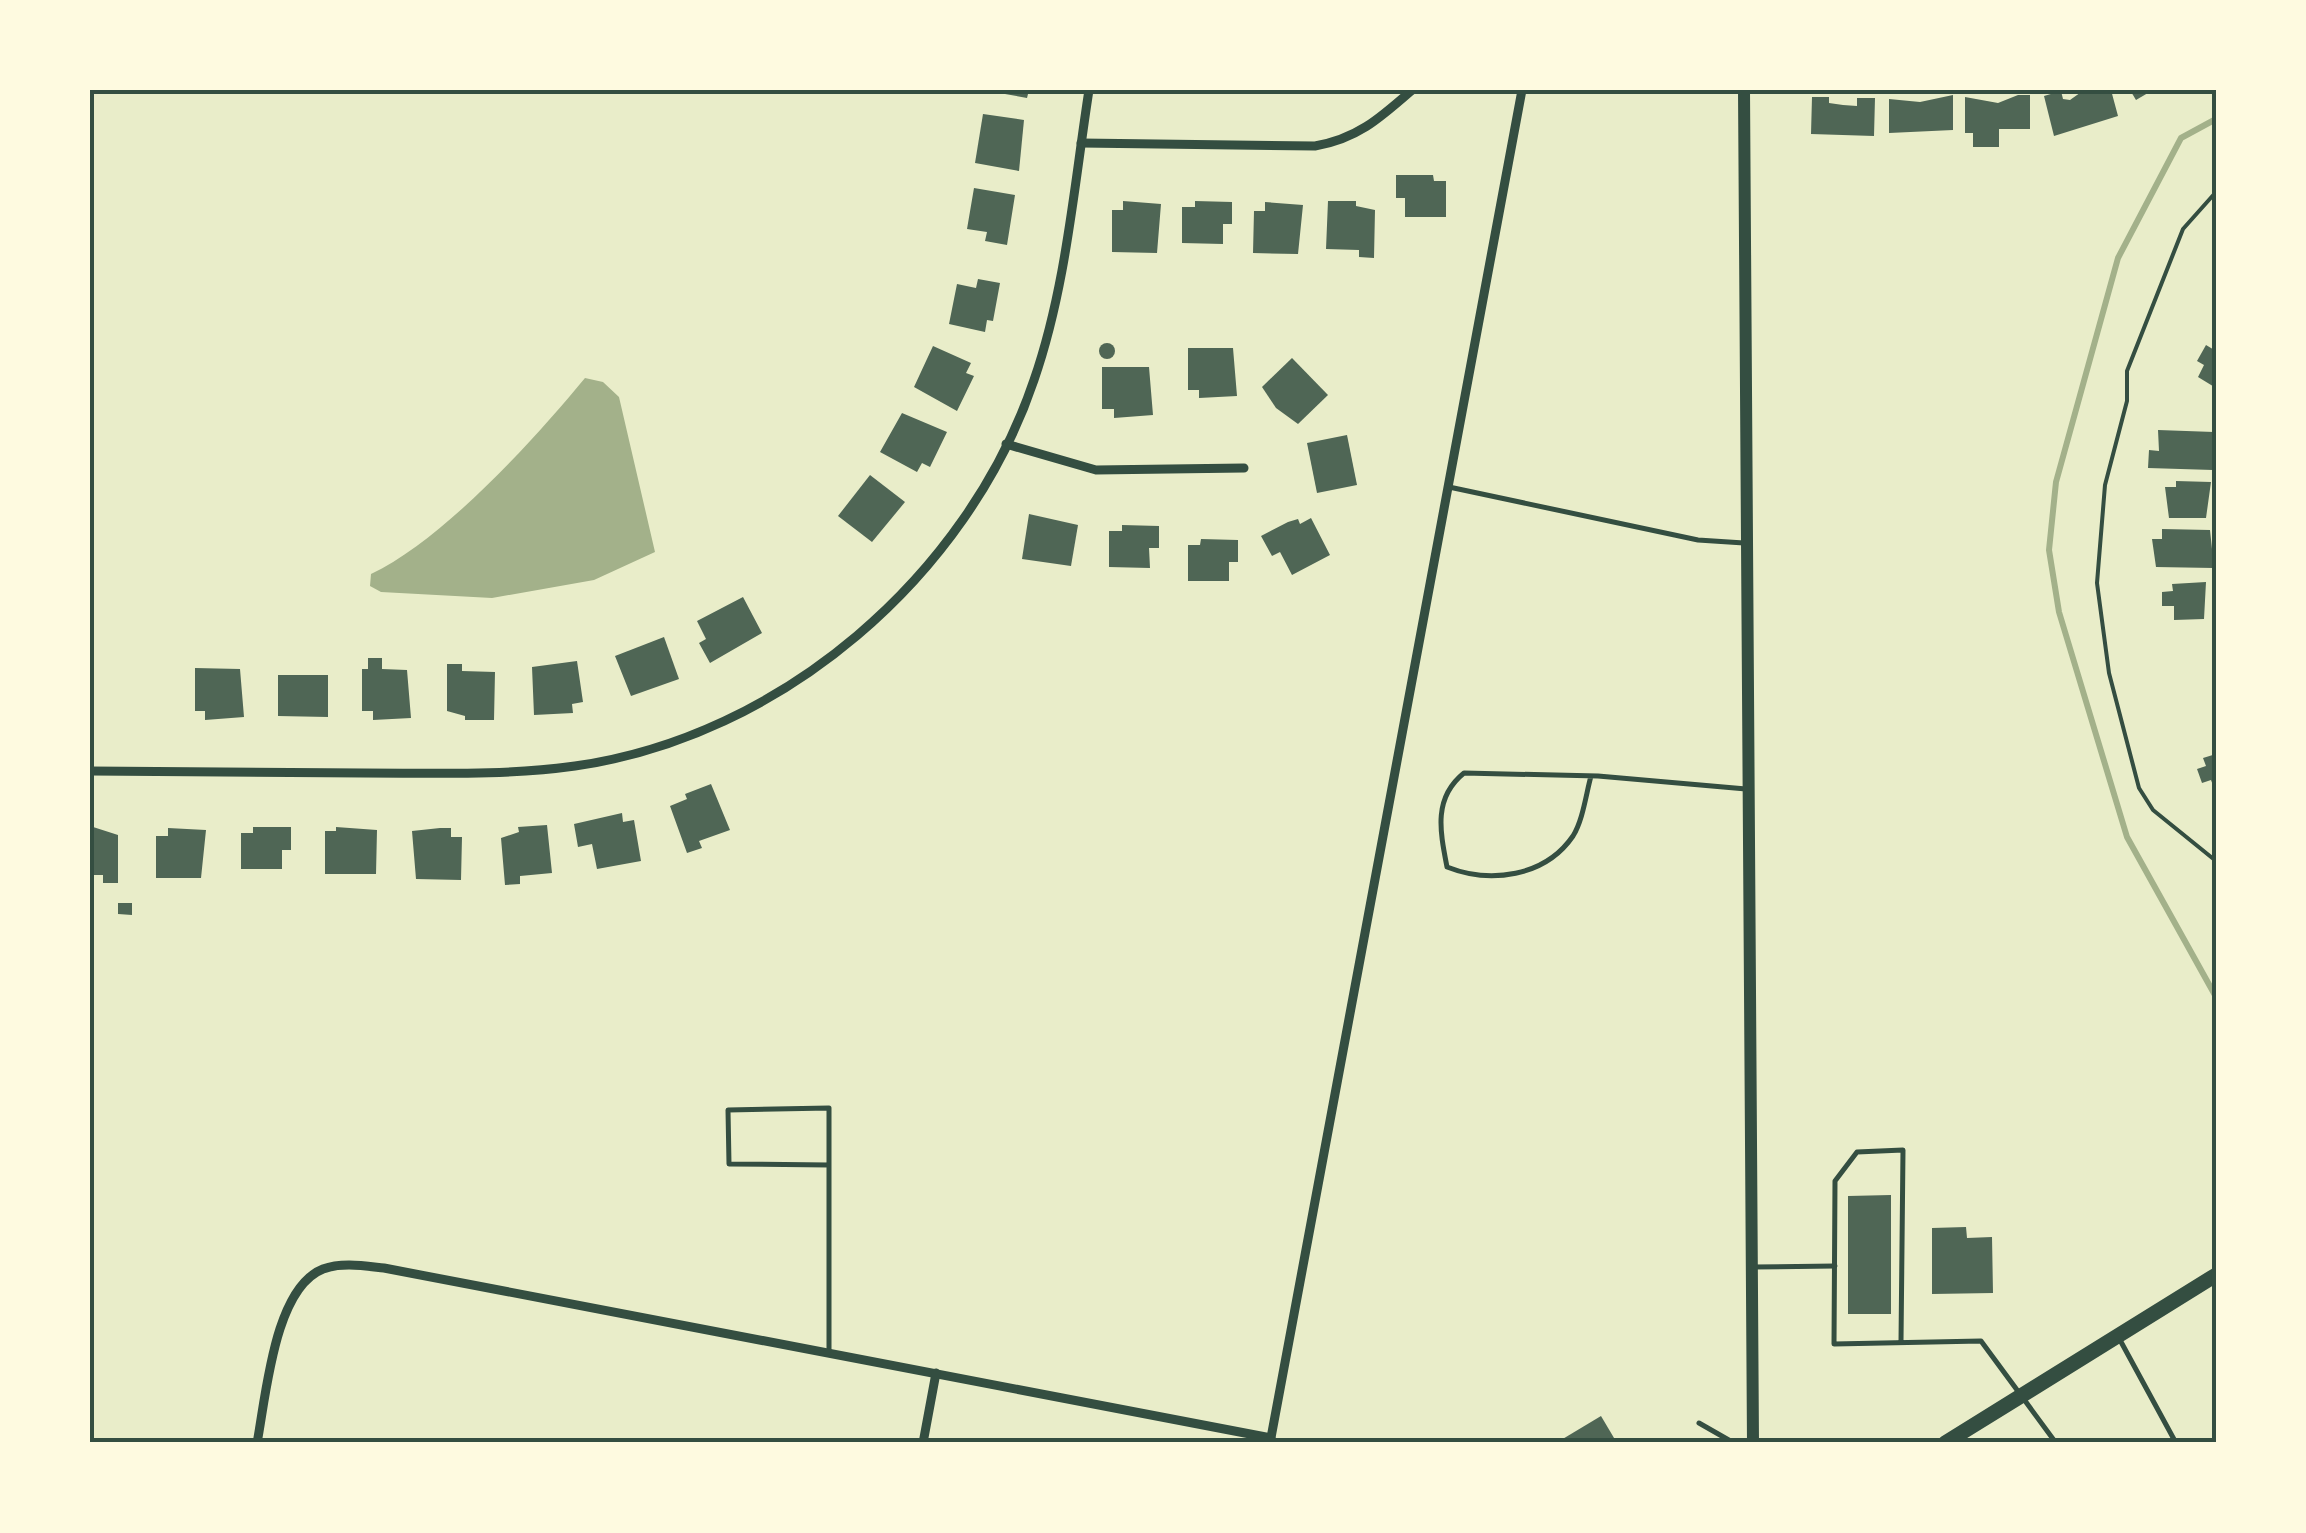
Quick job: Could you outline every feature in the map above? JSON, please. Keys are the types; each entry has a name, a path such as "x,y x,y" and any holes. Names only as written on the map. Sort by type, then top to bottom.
{"main road":[{"path":"1744,90 1753,1443"},
{"path":"1945,1443 2216,1274"}],"street":[{"path":"90,771 490,774 576,766 682,738 785,686 887,610 964,517 1006,444 1034,382 1053,317 1089,90"},
{"path":"1081,143 1315,146 1346,141 1372,126 1412,90"},
{"path":"257,1443 288,1306 296,1288 323,1268 384,1268 1270,1440 1522,90"},
{"path":"1006,444 1068,466 1096,470 1244,468"},
{"path":"923,1443 936,1374"}],"lane":[{"path":"1449,488 1698,540 1748,543"},
{"path":"1591,776 1575,834 1549,861 1520,872 1474,878 1447,867 1438,822 1447,786 1464,772 1591,776 1749,789"},
{"path":"829,1165 729,1164 728,1110 829,1108 829,1165 829,1354"},
{"path":"1901,1342 1903,1150 1857,1152 1836,1180 1834,1344 1981,1341 2056,1443"},
{"path":"1752,1267 1835,1266"},
{"path":"2117,1336 2176,1443"},
{"path":"1698,1423 1734,1443"}],"path":[{"path":"2216,192 2183,229 2126,371 2127,402 2106,486 2096,583 2109,672 2139,788 2153,810 2216,860"}],"shaded area":[{"path":"585,378 603,382 619,397 655,552 594,580 492,598 381,592 370,586 371,574 428,538 486,486"}],"building":[{"path":"1006,90 1029,90 1027,98 1005,94"},
{"path":"2084,90 2111,90 2118,116 2054,136 2044,96 2061,91 2063,99 2070,100"},
{"path":"2130,90 2153,90 2136,100"},
{"path":"1953,95 1953,130 1889,133 1889,99 1920,102"},
{"path":"2030,95 2030,129 1999,129 1999,147 1973,147 1973,133 1965,133 1965,97 1998,103"},
{"path":"1812,97 1829,97 1829,103 1857,106 1857,98 1875,98 1874,136 1811,134"},
{"path":"983,114 1024,120 1019,171 975,163"},
{"path":"1396,175 1433,175 1434,181 1446,181 1446,217 1405,217 1405,198 1396,198"},
{"path":"974,188 1015,195 1007,245 985,241 987,232 967,229"},
{"path":"1123,201 1161,204 1157,253 1112,252 1112,210 1123,210"},
{"path":"1195,201 1232,202 1232,224 1223,224 1223,244 1182,243 1182,207 1195,207"},
{"path":"1328,201 1356,201 1356,206 1375,210 1374,258 1359,257 1359,250 1326,249"},
{"path":"1265,202 1303,205 1298,254 1253,253 1254,211 1265,211"},
{"path":"978,279 1000,283 993,321 987,320 985,332 949,324 957,284 976,288"},
{"path":"1107,343 1115,351 1107,359 1099,351"},
{"path":"2206,345 2216,351 2216,388 2198,377 2204,365 2197,361"},
{"path":"933,346 971,363 966,373 974,376 957,411 914,387"},
{"path":"1188,348 1233,348 1237,396 1199,398 1199,390 1188,390"},
{"path":"1292,358 1328,395 1298,424 1276,408 1262,387"},
{"path":"1102,367 1149,367 1153,415 1114,418 1114,409 1102,409"},
{"path":"902,413 947,432 930,467 922,463 917,472 880,452"},
{"path":"2158,430 2214,432 2213,470 2148,468 2149,450 2159,451"},
{"path":"1347,435 1357,485 1317,493 1307,443"},
{"path":"870,475 905,502 872,542 838,516"},
{"path":"2176,481 2211,482 2206,518 2169,518 2165,487 2176,487"},
{"path":"1029,514 1078,525 1071,566 1022,559"},
{"path":"1311,518 1330,555 1292,575 1280,552 1272,556 1261,536 1288,522 1298,519 1300,524"},
{"path":"1122,525 1159,526 1159,548 1149,548 1150,568 1109,567 1109,531 1122,531"},
{"path":"2162,529 2210,530 2214,568 2156,567 2152,539 2162,539"},
{"path":"1201,539 1238,540 1238,562 1229,562 1229,581 1188,581 1188,545 1200,545"},
{"path":"2206,582 2204,619 2174,620 2174,606 2162,606 2162,592 2173,591 2172,584"},
{"path":"743,597 762,633 710,663 699,643 706,639 697,621"},
{"path":"664,637 679,679 631,696 615,656"},
{"path":"368,658 382,658 382,669 407,670 411,718 373,720 373,711 362,711 362,669 368,669"},
{"path":"577,661 583,702 572,704 573,713 534,715 532,667"},
{"path":"447,664 462,664 462,671 495,672 494,720 465,720 465,716 447,711"},
{"path":"195,668 240,669 244,717 205,720 205,711 195,711"},
{"path":"278,675 328,675 328,717 278,716"},
{"path":"2216,754 2215,791 2211,780 2202,783 2197,769 2206,766 2203,758"},
{"path":"711,784 730,830 699,841 702,848 687,853 670,806 687,799 685,794"},
{"path":"622,813 623,822 634,820 641,861 597,869 592,844 578,847 574,824"},
{"path":"547,825 552,873 520,876 520,884 505,885 501,838 519,832 518,827"},
{"path":"90,826 118,835 118,883 103,883 103,875 90,875"},
{"path":"253,827 291,827 291,850 282,850 282,869 241,869 241,833 253,833"},
{"path":"336,827 377,830 376,874 325,874 325,831 336,831"},
{"path":"168,828 206,830 201,878 156,878 156,836 168,836"},
{"path":"451,828 451,837 462,837 461,880 416,879 412,831"},
{"path":"118,903 132,903 132,915 118,914"},
{"path":"1891,1195 1891,1314 1848,1314 1848,1196"},
{"path":"1966,1227 1967,1238 1992,1237 1993,1293 1932,1294 1932,1228"},
{"path":"1601,1416 1617,1443 1556,1443"}],"waterway":[{"path":"2216,119 2181,138 2118,258 2056,482 2049,550 2059,612 2127,837 2216,997"}]}
